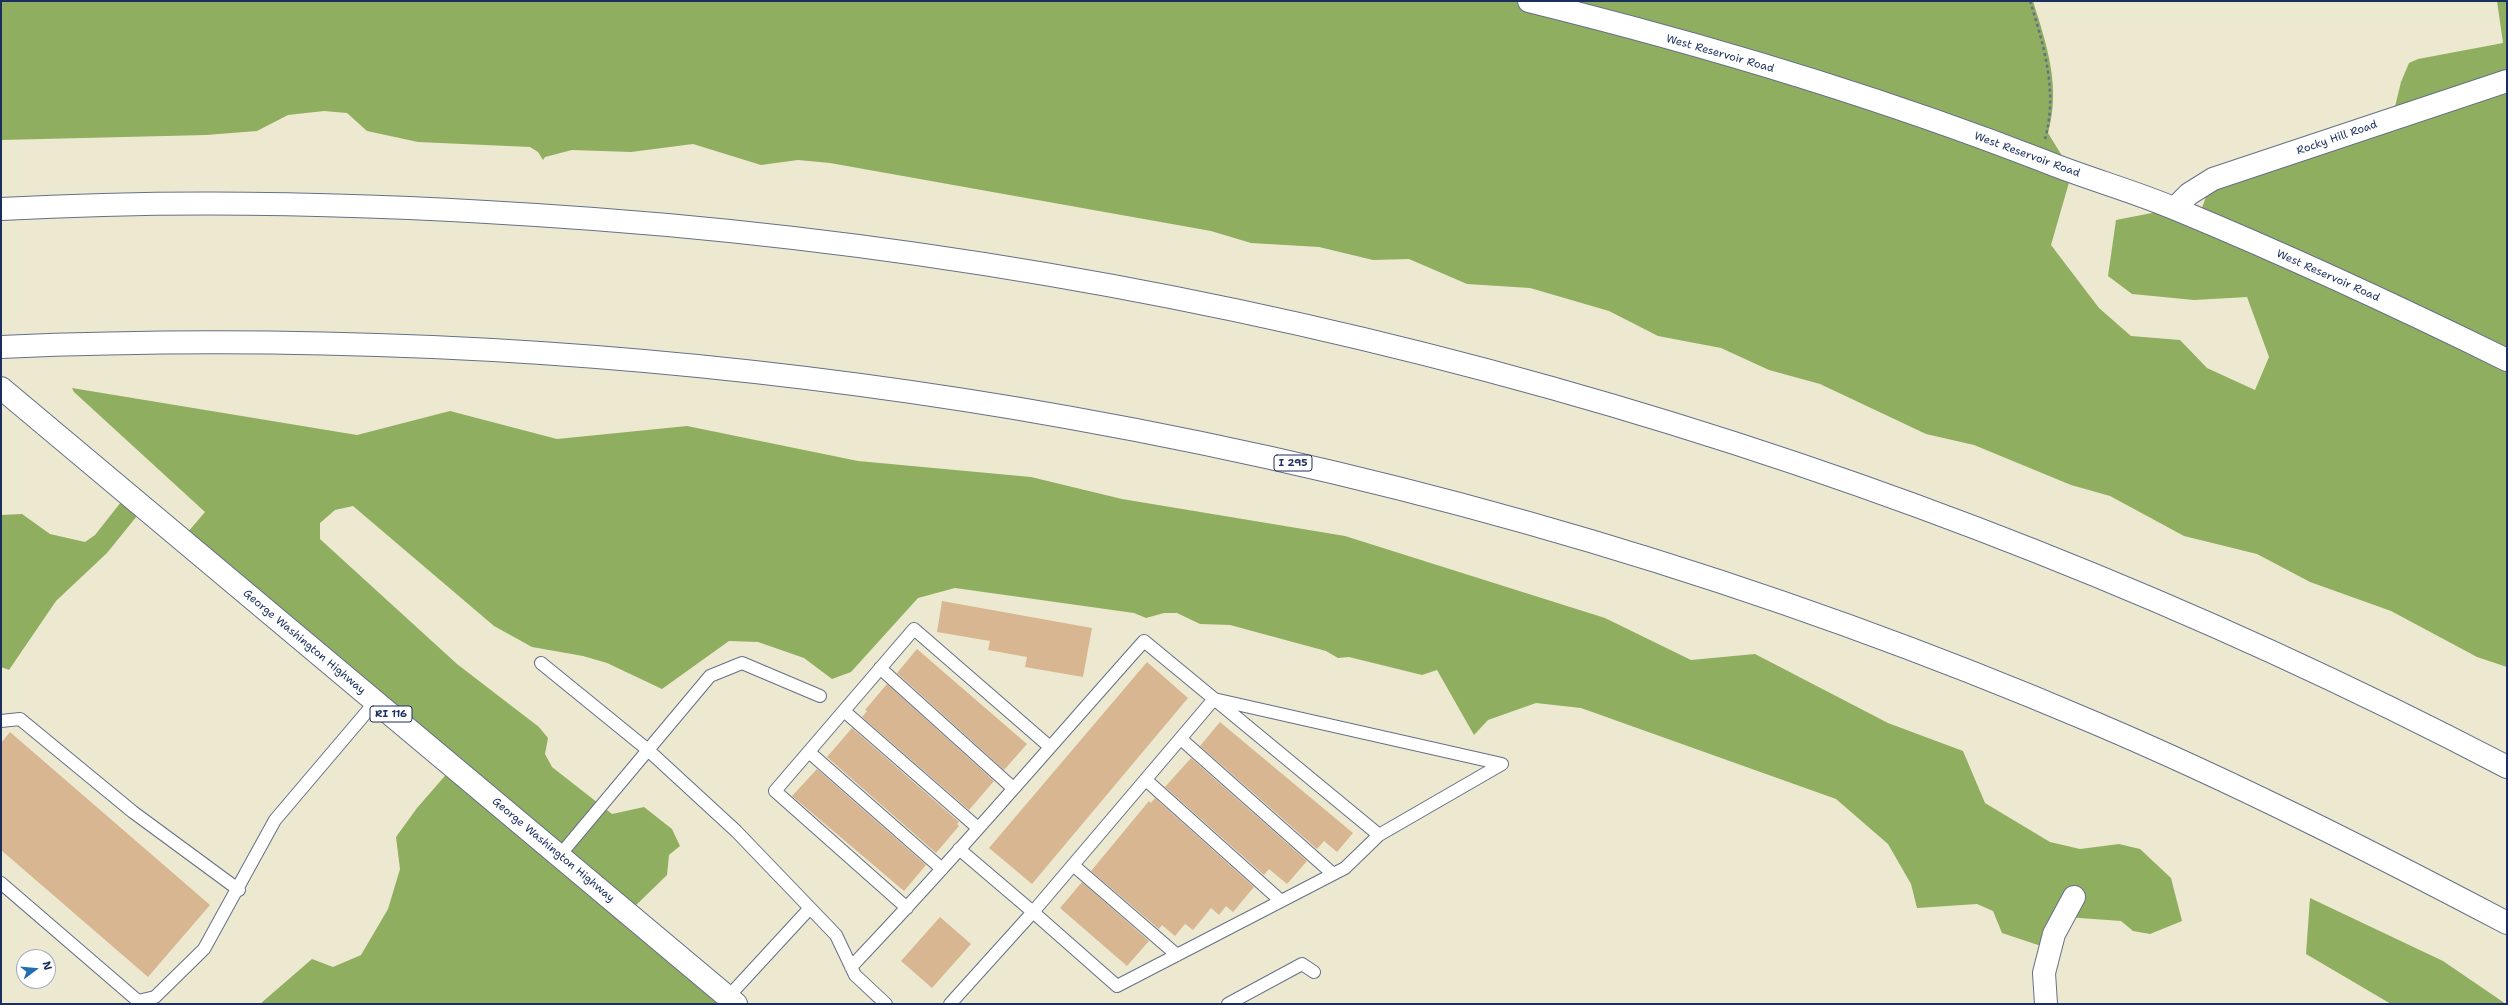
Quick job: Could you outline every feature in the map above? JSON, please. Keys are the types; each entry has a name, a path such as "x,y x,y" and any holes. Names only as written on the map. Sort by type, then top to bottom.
{"main road":[{"name":"West Reservoir Road","path":"1529,1 1702,48 1874,99 2034,156 2175,208 2409,312 2507,360"},
{"name":"Rocky Hill Road","path":"2175,208 2189,194 2213,179 2507,81"},
{"path":"1,208 171,204 327,204 482,211 638,222 795,237 950,258 1104,284 1257,314 1411,350 1560,390 1720,438 1882,493 2007,540 2172,608 2363,695 2507,767"},
{"name":"I 295","path":"1,347 190,341 344,343 506,350 646,360 816,378 1025,408 1132,428 1275,459 1440,500 1640,557 1796,608 1941,661 2089,721 2216,777 2371,852 2507,923"},
{"name":"George Washington Highway","path":"1,388 732,1000"},
{"path":"2046,1004 2044,973 2054,934 2074,897"}],"lane":[{"path":"907,908 775,791 914,629 1050,747"},
{"path":"851,967 907,908 1144,641 1379,835"},
{"path":"541,663 648,750 736,831 836,935 855,975 886,1004"},
{"path":"560,855 710,676 742,664 820,696"},
{"path":"880,668 1013,788"},
{"path":"950,1004 1033,912 1214,699"},
{"path":"959,849 1117,986 1345,868 1379,835 1502,764 1214,699"},
{"path":"1,883 138,1001 155,996 204,949 239,890 275,820 376,701"},
{"path":"844,712 978,828"},
{"path":"1,721 20,719 132,812 239,890"},
{"path":"1181,739 1333,874"},
{"path":"809,752 942,869"},
{"path":"1146,780 1282,901"},
{"path":"1073,865 1178,955"},
{"path":"732,1000 810,908"},
{"path":"1228,1004 1302,964 1314,972"}],"path":[{"path":"2030,1 2042,38 2052,101 2049,125 2042,148 2034,156"}],"green space":[{"path":"1,1 2033,1 2051,66 2053,82 2052,116 2048,133 2072,172 2051,245 2099,308 2131,336 2180,340 2207,368 2255,390 2269,357 2247,297 2194,300 2132,294 2108,276 2116,220 2162,211 2199,216 2211,183 2392,119 2401,82 2409,63 2418,59 2503,43 2497,1 2507,1 2507,667 2477,657 2391,611 2310,582 2257,554 2184,536 2110,496 2071,485 1974,445 1926,434 1820,384 1769,370 1721,348 1658,336 1609,311 1530,288 1467,284 1409,259 1373,260 1319,247 1251,243 1211,231 830,163 798,160 761,165 693,144 631,152 572,150 545,157 543,160 538,152 530,147 418,142 367,131 347,113 324,111 288,115 257,131 206,135 1,140"},
{"path":"72,388 357,435 450,411 557,439 687,426 858,461 1031,477 1122,499 1345,536 1605,618 1691,660 1755,654 1888,723 1963,751 1985,803 2050,842 2080,849 2119,844 2140,849 2171,878 2182,921 2150,934 2133,931 2121,921 2066,917 2047,948 2002,933 1993,911 1977,904 1917,908 1911,884 1888,844 1836,799 1581,708 1536,703 1488,720 1474,735 1437,670 1422,675 1349,657 1338,658 1326,651 1230,625 1200,624 1177,613 1164,613 1146,618 1134,613 955,588 918,598 851,672 832,679 804,658 758,642 729,641 662,689 607,663 583,656 532,647 494,626 353,506 335,510 320,523 320,539 457,664 539,727 548,738 545,754 552,767 612,814 644,807 672,829 680,846 669,855 667,875 629,912 730,1004 260,1004 312,959 333,967 361,955 388,909 400,869 396,837 417,808 450,770 182,539 205,512 74,392"},
{"path":"125,497 141,511 107,553 56,601 9,670 1,667 1,515 22,514 50,534 85,542 95,535"},
{"path":"2310,898 2443,961 2506,1004 2391,1004 2306,954"}],"building":[{"path":"942,601 1092,628 1083,677 1025,667 1027,657 988,650 990,641 937,632"},
{"path":"917,649 1027,744 1004,770 897,673"},
{"path":"1147,662 1188,698 1032,884 989,848"},
{"path":"887,684 994,781 969,810 862,717 867,711 865,710"},
{"path":"1220,722 1353,833 1337,852 1324,841 1317,849 1200,746"},
{"path":"852,728 959,822 957,824 959,826 936,853 827,757"},
{"path":"10,732 210,905 148,977 1,850 1,743"},
{"path":"1191,758 1307,861 1287,884 1269,869 1264,875 1165,787"},
{"path":"817,769 926,865 904,891 792,796"},
{"path":"1155,798 1254,887 1233,912 1226,906 1219,915 1211,908 1193,930 1185,924 1175,936 1162,925 1159,929 1091,871 1149,801 1151,803"},
{"path":"1082,882 1149,941 1127,966 1060,908"},
{"path":"940,917 971,944 932,988 901,961"}]}
